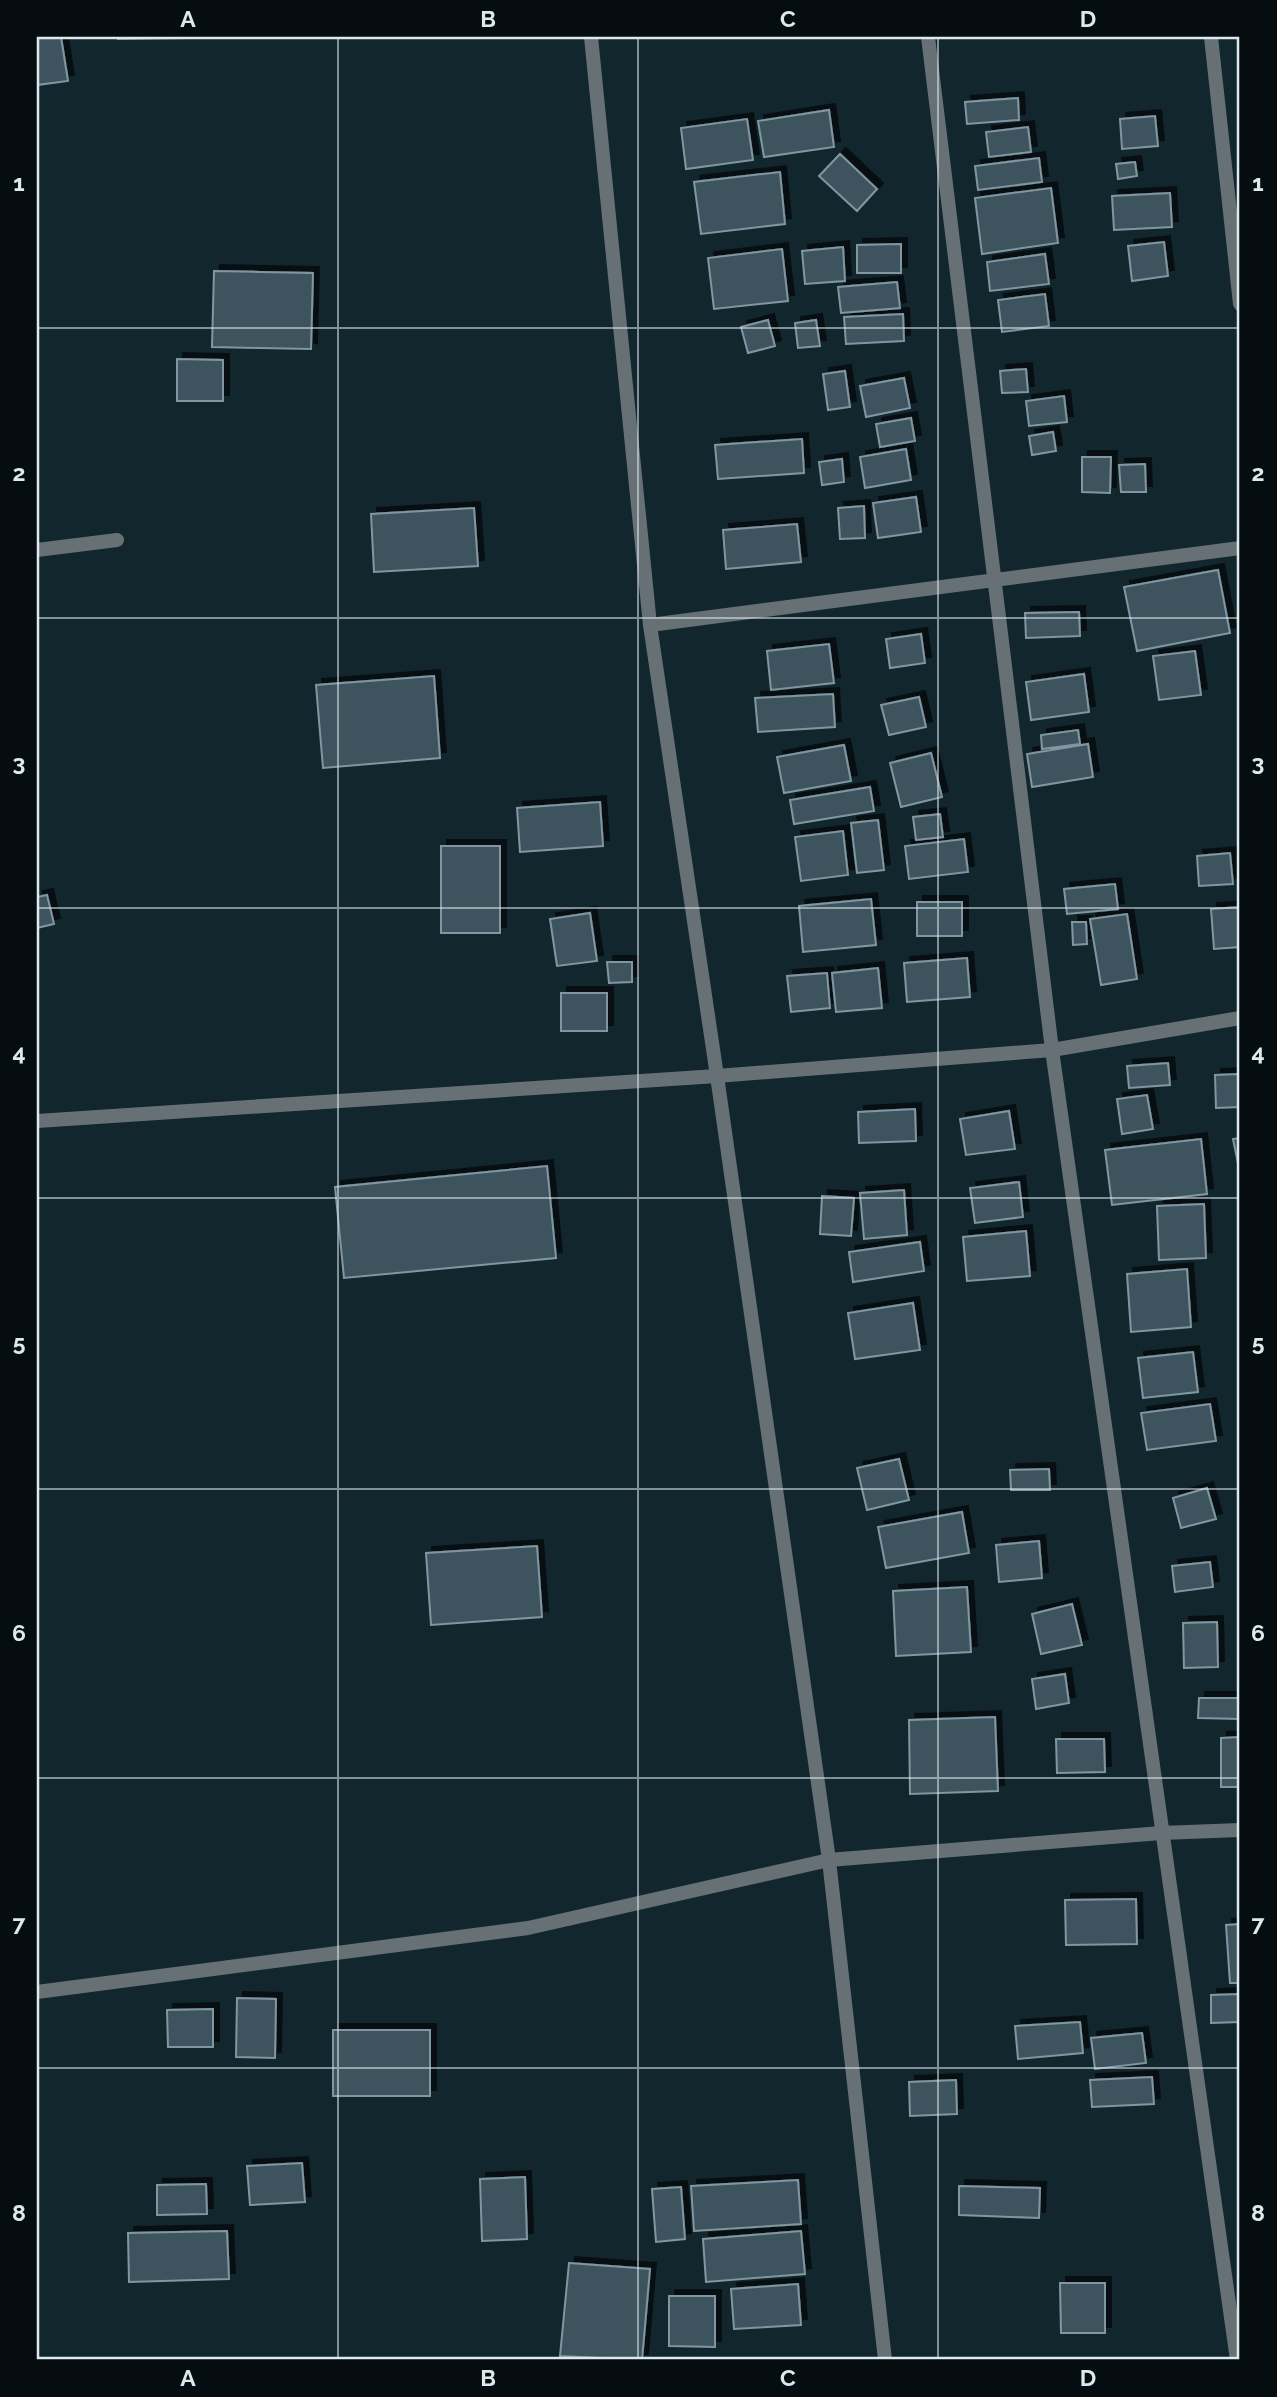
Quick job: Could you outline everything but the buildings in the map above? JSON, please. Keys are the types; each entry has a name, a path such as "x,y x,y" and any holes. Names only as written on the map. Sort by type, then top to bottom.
{"street":[{"path":"591,37 650,625 829,1860 884,2360"},
{"path":"928,37 1052,1051 1161,1833 1239,2359 1229,2360"},
{"path":"1212,37 1240,304"},
{"path":"37,550 117,540"},
{"path":"650,625 1240,548"},
{"path":"37,1121 1052,1051 1240,1018"},
{"path":"37,1992 528,1928 829,1860 1161,1833 1240,1830"}]}
